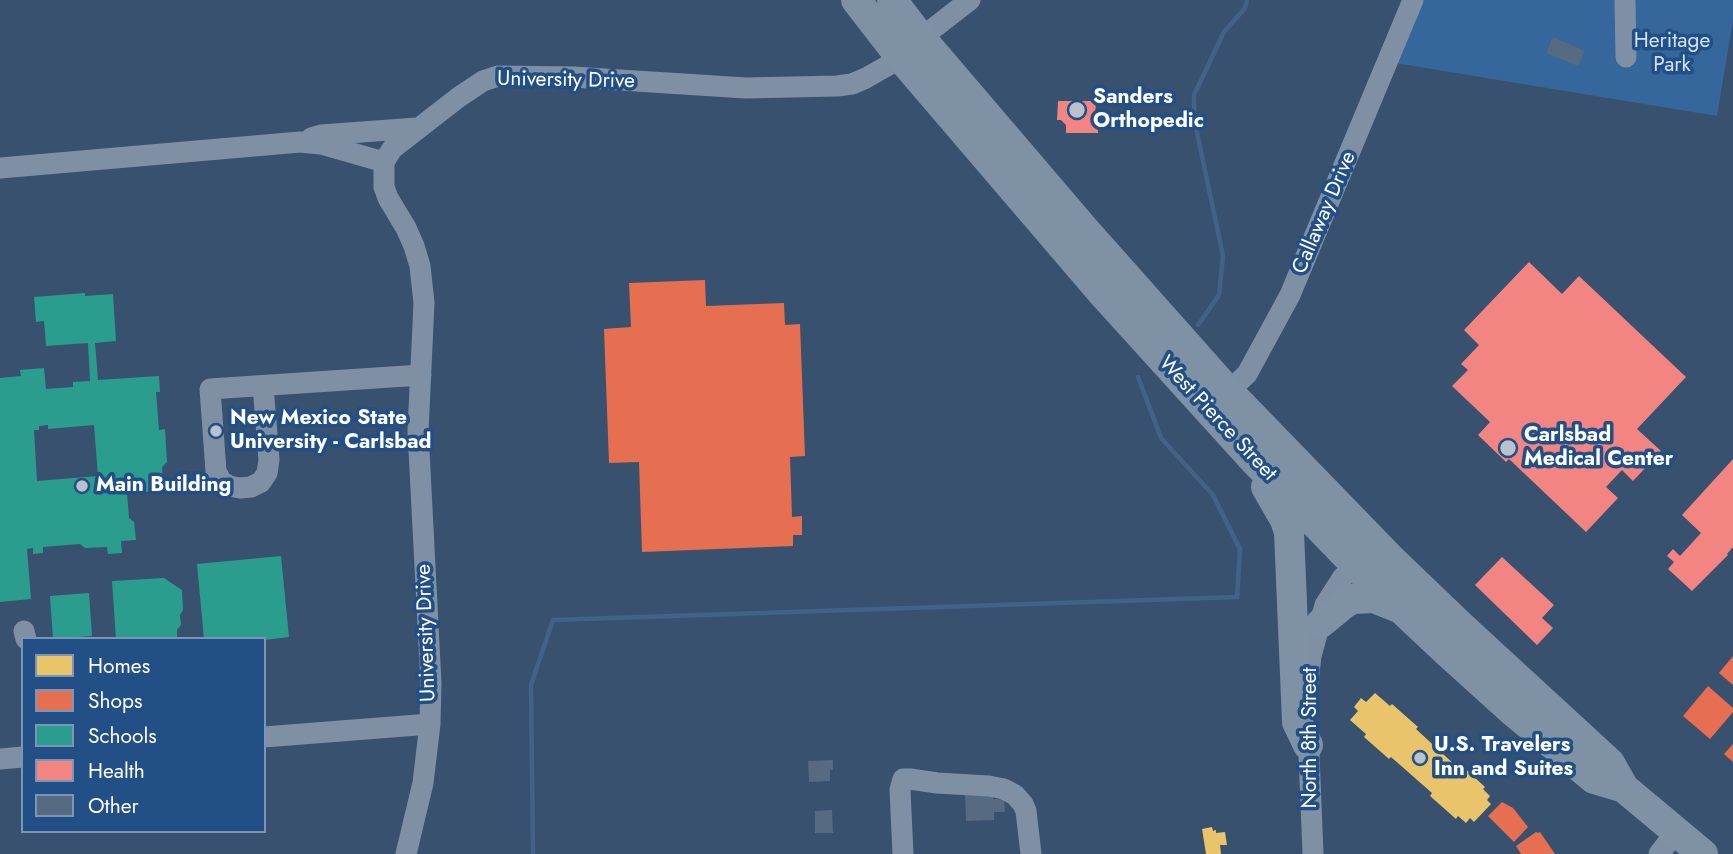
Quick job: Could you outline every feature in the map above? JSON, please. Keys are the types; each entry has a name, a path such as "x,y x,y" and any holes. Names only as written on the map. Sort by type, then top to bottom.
{"highway":[{"name":"West Pierce Street","path":"856,0 911,48 1103,293 1218,400 1372,560 1402,610 1511,710 1594,779 1624,788"},
{"name":"West Pierce Street","path":"892,0 911,48"},
{"name":"West Pierce Street","path":"1218,400 1250,456 1372,560 1461,626 1610,763 1624,788 1668,843 1703,854"},
{"path":"1250,456 1289,532 1297,722 1308,745"},
{"path":"1321,623 1353,599 1374,598 1402,610"}],"street":[{"name":"University Drive","path":"407,854 424,783 430,724 418,431 424,303 420,265 406,228 384,187 384,162 392,149 459,97 483,81 498,76 573,77 746,88 852,84 866,78 911,48 970,0"},
{"name":"Callaway Drive","path":"1218,400 1247,374 1290,295 1413,0"},
{"path":"1625,0 1626,57"},
{"path":"300,142 321,135 418,128"},
{"path":"0,168 300,142 321,144 384,162"},
{"path":"263,386 269,460 267,473 261,482 251,487 229,486 221,481 216,471 210,389 421,374"},
{"name":"North 8th Street","path":"1313,854 1307,682 1311,656 1330,595 1343,577 1372,560"},
{"path":"266,737 430,724"},
{"path":"0,759 21,757"},
{"path":"903,854 900,790 904,779 989,786 1015,794 1026,811 1031,854"}],"green space":[{"name":"Heritage Park","path":"1413,0 1733,0 1733,20 1717,116 1389,62"}],"building: Homes":[{"name":"U.S. Travelers Inn and Suites","path":"1375,693 1418,727 1416,729 1456,766 1459,763 1485,787 1483,789 1490,796 1487,800 1491,804 1474,822 1470,818 1466,823 1458,816 1456,819 1430,796 1432,793 1364,737 1366,734 1350,720 1358,711 1354,707 1361,698 1366,702"},
{"path":"1212,827 1216,833 1225,832 1227,845 1220,845 1221,854 1206,854 1202,829"}],"building: Shops":[{"path":"705,280 706,306 784,303 785,325 800,324 805,456 790,457 792,517 802,516 802,535 793,535 793,546 642,552 639,462 609,463 604,329 631,327 629,283"},
{"path":"1733,656 1733,685 1719,673"},
{"path":"1708,686 1733,708 1733,712 1710,739 1683,716"},
{"path":"1733,744 1733,762 1724,754"},
{"path":"1502,802 1513,808 1528,827 1514,842 1488,816"},
{"path":"1540,832 1555,854 1521,854 1516,846"}],"building: Schools":[{"name":"Main Building","path":"113,294 116,341 95,343 98,380 159,376 160,392 156,392 159,430 165,429 167,462 162,467 164,491 127,493 129,518 134,522 136,540 121,541 122,553 108,554 107,547 85,548 80,544 43,547 43,553 33,554 33,548 27,549 31,599 0,602 0,378 21,376 20,370 44,368 46,389 73,387 73,382 90,381 88,343 46,346 44,321 36,322 34,297","holes":["48,425 48,429 94,425 98,476 37,481 34,430"]},
{"path":"281,556 289,637 266,640 266,637 204,637 197,564"},
{"path":"164,578 182,590 183,610 177,637 116,637 112,581"},
{"path":"89,593 92,636 53,637 50,596"}],"building: Health":[{"name":"Sanders Orthopedic","path":"1058,101 1096,101 1098,133 1066,133 1066,125 1057,120"},
{"path":"1529,262 1562,294 1579,276 1686,377 1637,429 1661,451 1633,481 1622,470 1606,487 1618,498 1586,532 1509,459 1506,462 1478,435 1490,422 1452,386 1468,370 1461,364 1479,345 1464,330"},
{"path":"1733,459 1733,547 1692,591 1668,569 1674,562 1667,556 1673,549 1680,556 1701,533 1682,515"},
{"path":"1502,557 1554,605 1542,618 1553,628 1537,645 1475,585"}],"building: Other":[{"path":"1553,37 1585,51 1578,66 1546,53"},
{"path":"833,760 830,781 809,782 808,761"},
{"path":"993,793 993,799 1004,799 1005,812 994,812 994,820 966,821 965,794"},
{"path":"832,810 833,833 815,833 815,811"}],"waterway":[{"path":"1198,325 1219,295 1223,256 1194,118 1194,95 1224,32 1245,8 1247,0"},
{"path":"533,854 531,685 553,620 1237,597 1240,549 1213,495 1161,438 1138,377"}],"place":[{"name":"Sanders Orthopedic","path":"1077,110"},
{"name":"New Mexico State University - Carlsbad","path":"216,431"},
{"name":"Carlsbad Medical Center","path":"1508,448"},
{"name":"Main Building","path":"82,486"},
{"name":"U.S. Travelers Inn and Suites","path":"1420,758"}]}
